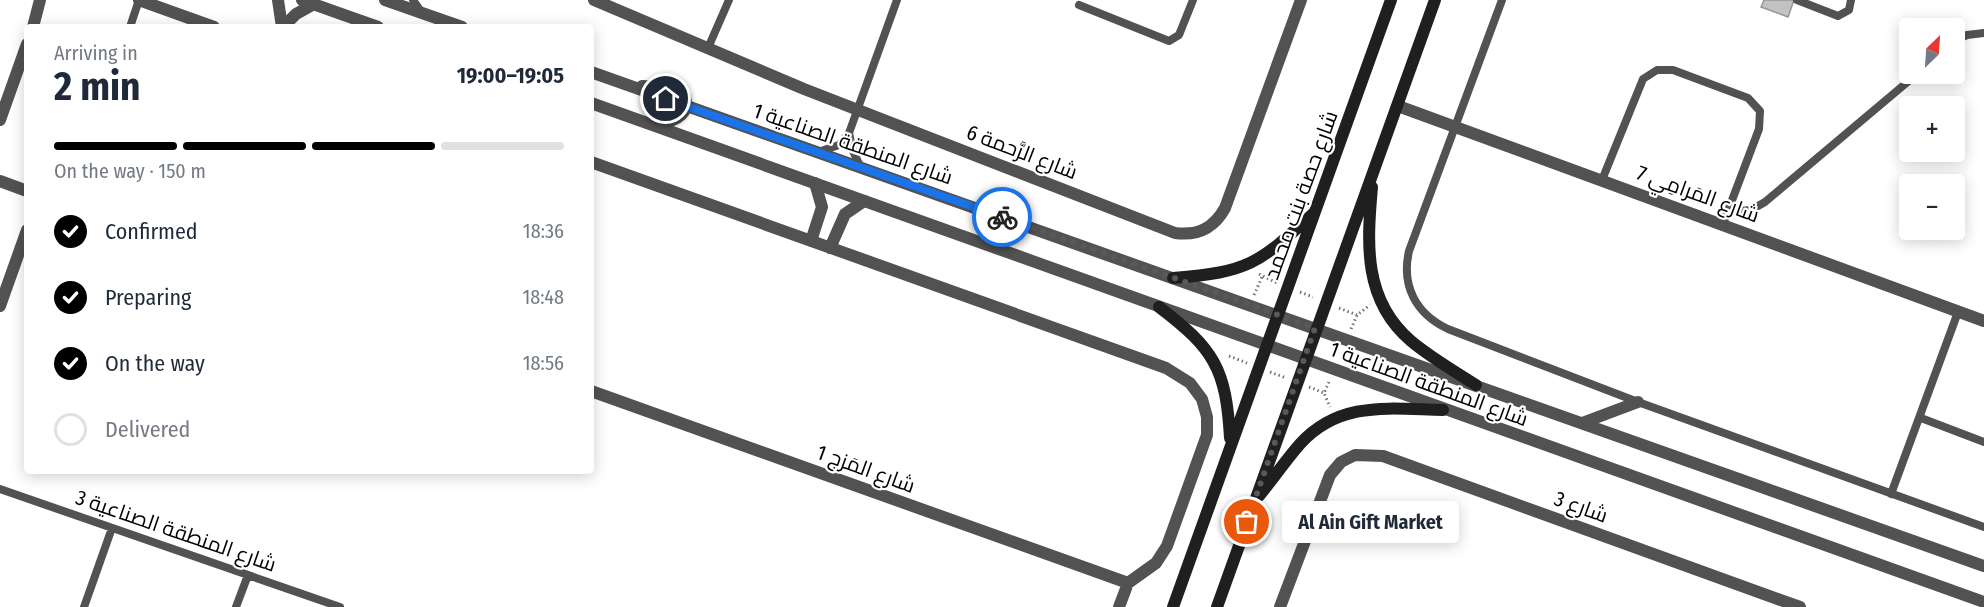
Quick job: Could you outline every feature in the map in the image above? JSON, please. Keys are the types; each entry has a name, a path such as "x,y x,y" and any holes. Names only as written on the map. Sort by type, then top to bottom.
{"main road":[{"name":"شارع حصة بنت محمد","path":"1173,607 1230,442 1317,210 1391,0"},
{"path":"1217,607 1315,328 1435,0"},
{"path":"1374,171 1368,252 1371,273 1379,299 1394,322 1413,342 1476,385"},
{"path":"1173,278 1212,275 1242,268 1269,253 1317,210"},
{"path":"1159,307 1191,332 1215,364 1226,391 1230,442"},
{"path":"1254,501 1309,435 1335,418 1365,408 1443,410"}],"street":[{"path":"34,24 39,5 47,0"},
{"path":"139,0 206,24"},
{"path":"278,0 282,24"},
{"path":"302,0 370,24"},
{"path":"385,0 453,24"},
{"name":"شارع الرَّحمة 6","path":"594,0 857,109 1176,233 1196,233 1213,224 1225,208 1301,0"},
{"path":"285,24 296,14 314,4"},
{"path":"0,120 24,60"},
{"name":"شارع المنطقة الصناعية 1","path":"594,73 1984,566"},
{"name":"شارع المنطقة الصناعية 1","path":"594,104 1973,602 1984,602"},
{"path":"646,123 673,121 681,115 686,106"},
{"name":"شارع المَرامِي 7","path":"1398,106 1984,321"},
{"path":"594,163 1166,368 1190,383 1206,407 1207,435 1162,555 1148,570 1128,583 1119,607"},
{"path":"0,181 24,189"},
{"path":"811,241 822,207 815,183"},
{"path":"830,248 845,214 864,201"},
{"path":"0,306 24,238"},
{"name":"شارع المَزج 1","path":"594,393 1128,583"},
{"path":"1582,423 1638,402"},
{"name":"شارع 3","path":"1280,607 1326,482 1335,468 1348,458 1362,453 1383,456 1800,607"}],"lane":[{"path":"131,24 139,0"},
{"path":"413,0 422,13"},
{"path":"708,48 729,0"},
{"path":"818,152 839,145 849,133 897,0"},
{"path":"1079,5 1169,41 1179,35 1193,0"},
{"path":"1502,0 1407,261 1409,289 1418,306 1431,320 1448,329 1638,402 1984,527"},
{"path":"1797,0 1813,3 1842,15 1849,10 1851,0"},
{"path":"1965,36 1984,33"},
{"path":"1602,180 1643,79 1657,70 1673,70 1748,98 1760,111 1759,129 1723,224"},
{"path":"1728,212 1752,210 1765,202 1905,84"},
{"path":"849,133 853,151 861,168"},
{"path":"1891,494 1921,418 1958,312"},
{"path":"1921,418 1984,442"},
{"name":"شارع المنطقة الصناعية 3","path":"0,489 340,607"},
{"path":"84,607 112,528"},
{"path":"236,607 248,575"}],"path":[{"path":"1262,277 1356,315"},
{"path":"1229,356 1324,393"}],"building":[{"path":"1764,0 1794,0 1788,17 1761,7"}],"way so far":[{"path":"1002,217 1315,328 1247,522"}],"place":[{"name":"Al Ain Gift Market","path":"1247,522"}],"route":[{"path":"666,99 1002,217"}]}
